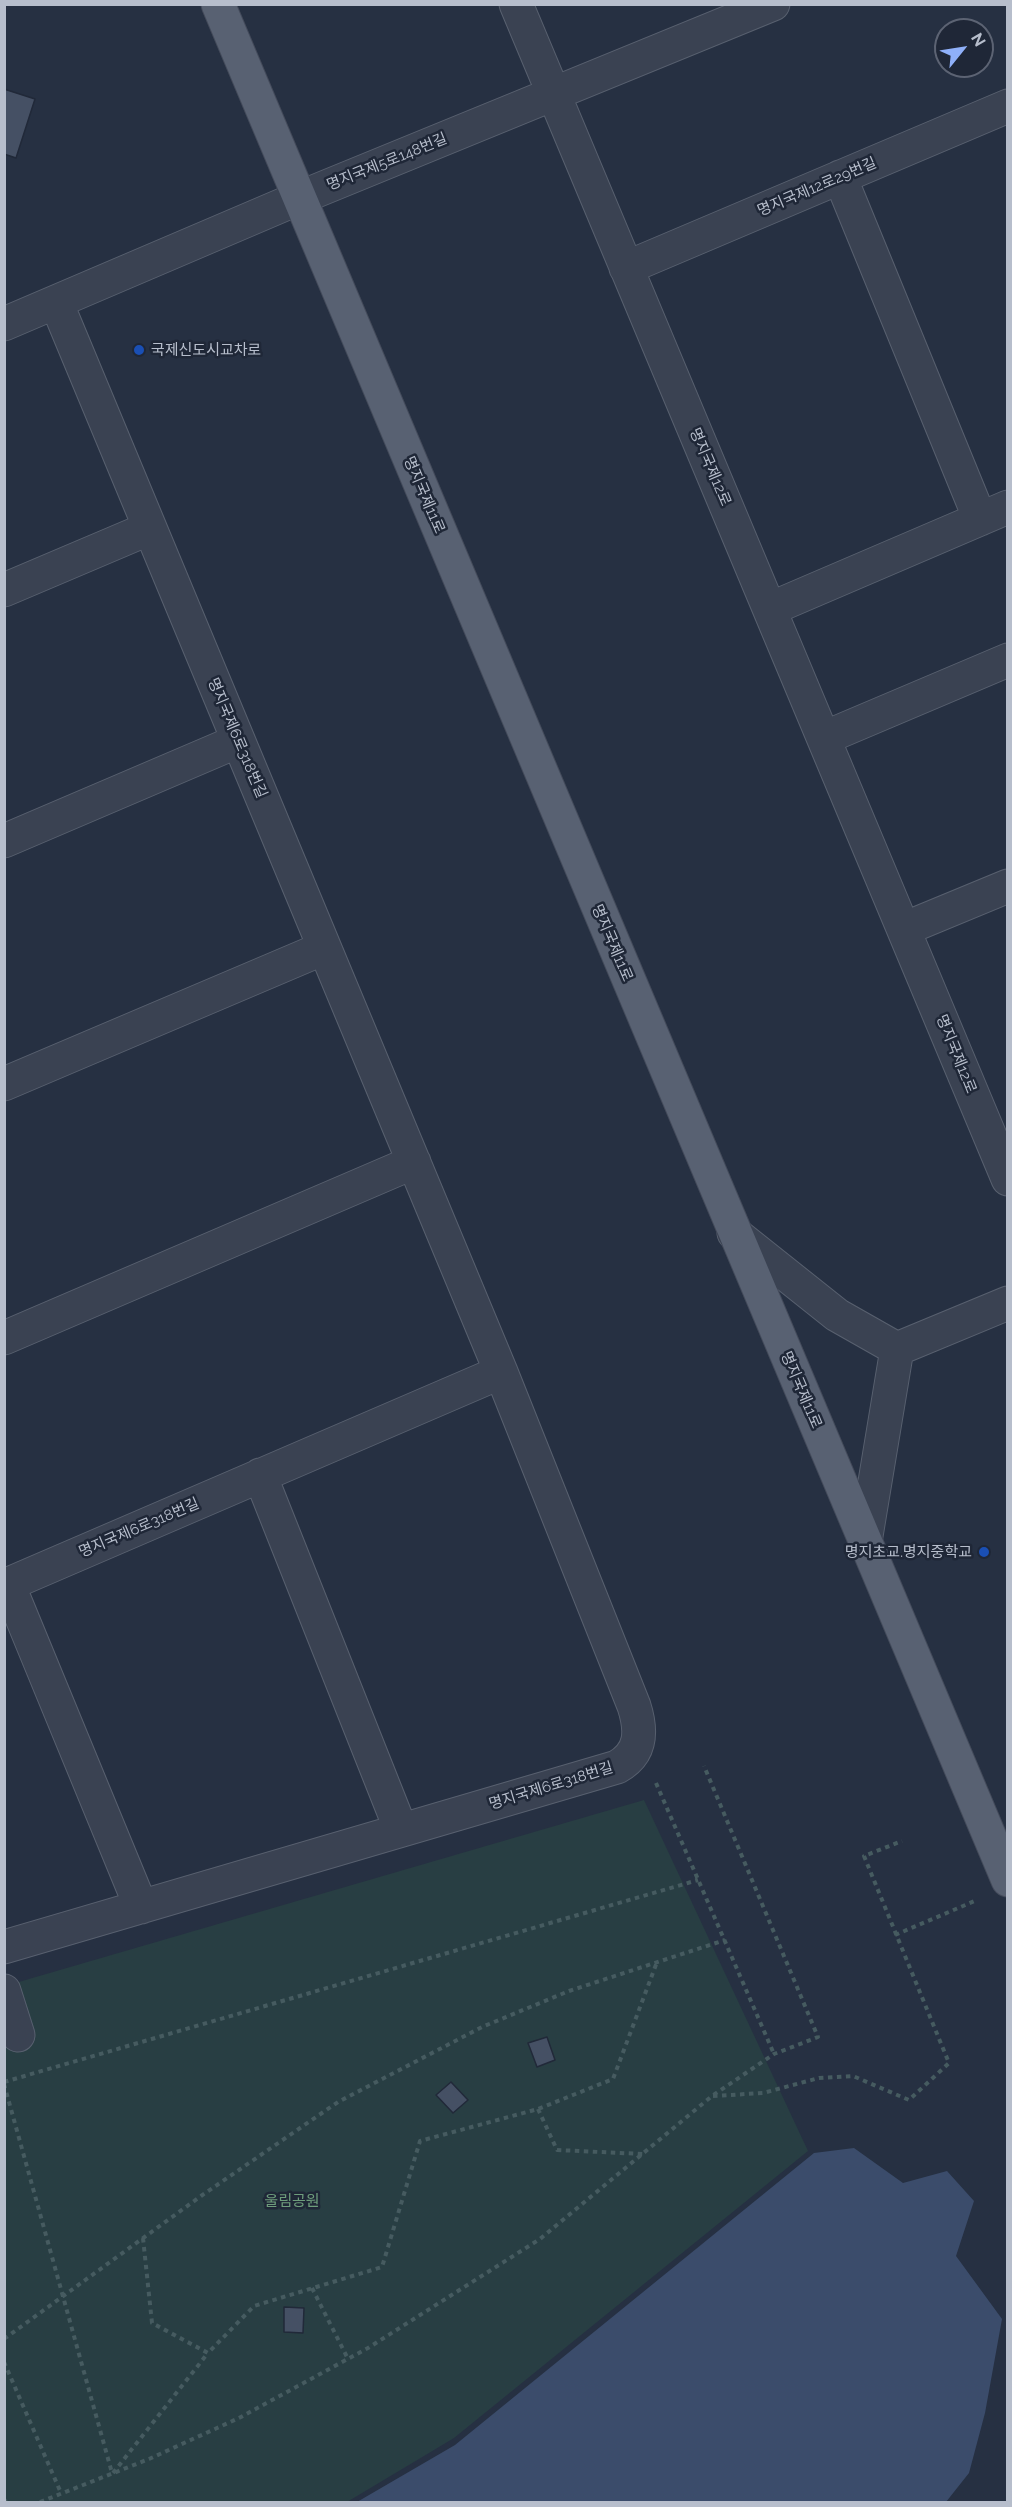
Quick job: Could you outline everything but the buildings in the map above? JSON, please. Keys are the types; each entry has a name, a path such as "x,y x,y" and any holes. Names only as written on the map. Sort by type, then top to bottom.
{"main road":[{"name":"명지국제11로","path":"218,4 865,1542 997,1888"}],"street":[{"name":"명지국제12로","path":"516,4 904,929 998,1131 1008,1179"},
{"name":"명지국제5로148번길","path":"4,324 299,198 772,4"},
{"name":"명지국제12로29번길","path":"626,268 1008,106"},
{"path":"770,609 994,513 840,177"},
{"name":"명지국제6로318번길","path":"4,1947 617,1767 631,1756 640,1736 634,1706 501,1372 56,302"},
{"path":"4,590 150,528"},
{"path":"824,738 1008,660"},
{"path":"4,841 238,741"},
{"path":"904,929 1008,885"},
{"path":"4,1084 324,948"},
{"path":"4,1338 414,1162"},
{"path":"734,1233 837,1315 897,1349"},
{"path":"897,1349 1008,1304"},
{"path":"865,1542 897,1349"},
{"name":"명지국제6로318번길","path":"141,1907 6,1585 501,1372"},
{"path":"260,1476 401,1830"},
{"path":"4,1991 18,2036"}],"path":[{"path":"40,2502 112,2474 239,2418 348,2359 540,2239 712,2096 774,2054 818,2037 704,1766"},
{"path":"655,1779 774,2054"},
{"path":"712,2096 763,2093 819,2078 854,2076 909,2100 949,2063 864,1856 902,1841"},
{"path":"112,2474 4,2083 698,1880"},
{"path":"895,1935 997,1888"},
{"path":"4,2339 143,2238 338,2102 482,2027 569,1991 724,1940"},
{"path":"112,2474 208,2353 254,2306 381,2267 420,2141 538,2109 613,2079 658,1961"},
{"path":"538,2109 557,2150 643,2154"},
{"path":"143,2238 152,2323 208,2353"},
{"path":"312,2288 348,2359"},
{"path":"4,2362 61,2493"}],"green space":[{"name":"울림공원","path":"644,1800 808,2151 454,2438 347,2502 5,2502 5,1986"}],"water":[{"path":"854,2148 903,2183 947,2171 974,2201 956,2256 1002,2319 985,2413 969,2473 946,2502 357,2502 455,2445 814,2153"}],"place":[{"name":"국제신도시교차로","path":"139,350"},
{"name":"명지초교.명지중학교","path":"984,1552"}]}
